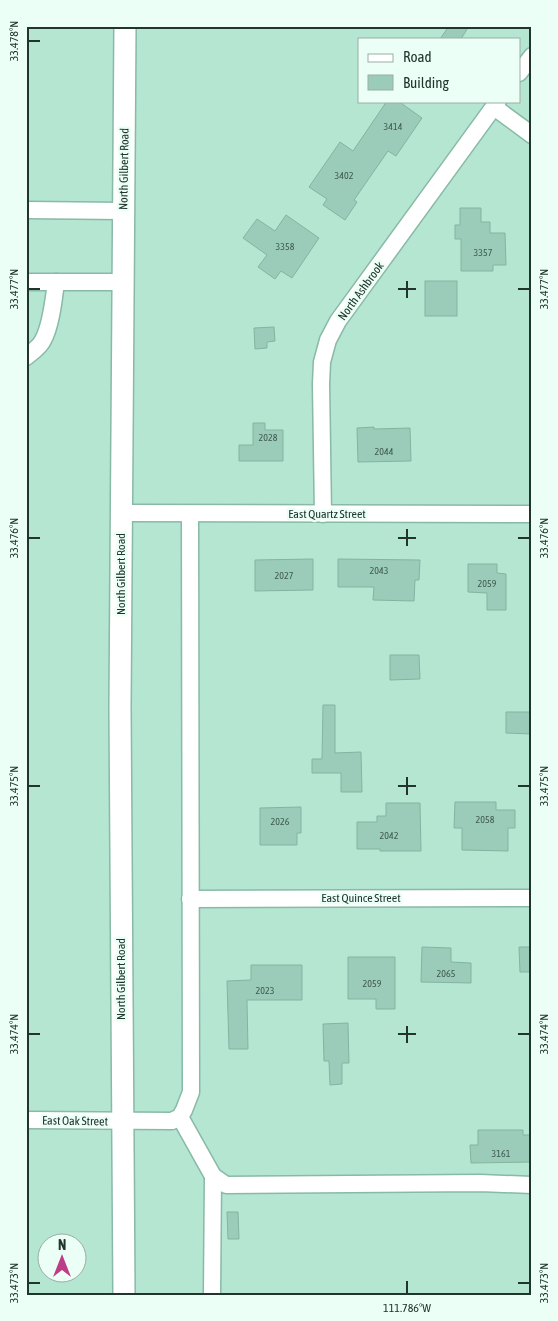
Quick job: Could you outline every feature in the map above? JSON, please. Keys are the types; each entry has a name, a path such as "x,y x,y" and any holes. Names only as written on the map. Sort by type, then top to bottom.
{"main road":[{"name":"North Gilbert Road","path":"124,1295 121,976 121,513 125,26"}],"street":[{"path":"520,72 532,56"},
{"path":"496,104 532,135"},
{"name":"North Ashbrook","path":"323,514 320,384 322,362 328,340 338,321 496,104"},
{"path":"26,210 123,211"},
{"path":"26,282 123,282"},
{"path":"26,357 44,340 51,316 56,282"},
{"name":"East Quartz Street","path":"121,513 532,514"},
{"path":"123,1121 172,1121 180,1117 191,1092 190,514"},
{"name":"East Quince Street","path":"190,898 532,898"},
{"path":"180,1117 213,1176 226,1185 480,1183 532,1186"},
{"name":"East Oak Street","path":"26,1120 123,1121"},
{"path":"212,1295 213,1176"}],"building":[{"path":"449,26 469,26 462,38 441,38"},
{"path":"386,102 399,102 422,118 396,156 388,151 354,200 357,202 345,220 323,205 327,199 309,187 340,142 353,151"},
{"path":"460,208 481,208 481,222 490,222 490,233 505,233 506,265 493,265 493,271 461,271 461,239 455,239 455,225 460,225"},
{"path":"286,215 319,238 292,278 281,271 275,279 258,267 267,255 243,238 257,219 275,231"},
{"path":"425,281 457,281 457,316 425,316"},
{"path":"274,327 275,341 267,342 267,348 255,349 254,328"},
{"path":"253,423 265,423 265,430 283,430 283,461 239,461 239,445 253,445"},
{"path":"374,427 374,429 410,428 411,461 358,462 357,428"},
{"path":"313,559 313,590 255,591 255,560"},
{"path":"338,559 420,560 419,580 415,580 414,601 373,600 374,587 338,587"},
{"path":"468,564 497,564 497,573 506,574 506,610 487,610 487,593 468,592"},
{"path":"390,655 419,655 420,679 390,680"},
{"path":"323,705 335,705 335,753 361,752 362,792 341,792 341,773 312,773 312,759 322,759"},
{"path":"506,712 531,712 531,734 506,733"},
{"path":"455,802 496,802 496,810 515,810 515,828 508,828 508,851 462,850 462,828 454,828"},
{"path":"386,803 420,803 421,851 357,849 357,822 377,822 377,816 386,816"},
{"path":"301,807 301,833 297,833 297,845 260,845 260,808"},
{"path":"422,947 451,948 451,962 471,963 471,983 421,982"},
{"path":"519,947 532,947 532,972 520,972"},
{"path":"348,957 395,957 395,1009 376,1009 376,999 348,999"},
{"path":"251,965 302,965 302,1000 247,1000 248,1049 229,1049 227,981 251,980"},
{"path":"348,1023 349,1063 342,1063 342,1084 330,1085 329,1061 324,1061 323,1024"},
{"path":"478,1130 523,1130 523,1135 532,1135 532,1162 471,1163 470,1145 478,1145"},
{"path":"227,1212 238,1212 239,1239 228,1239"}]}
